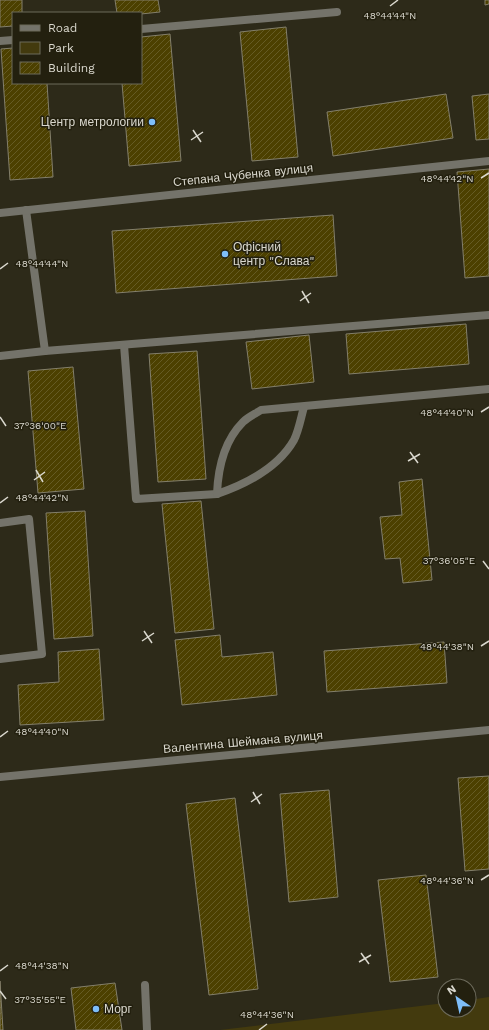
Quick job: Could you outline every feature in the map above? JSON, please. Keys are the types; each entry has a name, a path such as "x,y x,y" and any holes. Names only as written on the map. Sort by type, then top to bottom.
{"street":[{"path":"142,29 337,12"},
{"path":"0,42 12,40"},
{"name":"Степана Чубенка вулиця","path":"0,213 489,161"},
{"path":"26,210 45,351"},
{"path":"0,356 45,351 489,315"},
{"path":"124,345 136,499 216,494 239,486 259,475 282,456 294,439 304,407"},
{"path":"216,494 220,469 228,442 243,422 261,410 489,389"},
{"path":"0,523 29,519 42,654 0,659"},
{"name":"Валентина Шеймана вулиця","path":"0,777 489,730"},
{"path":"145,985 147,1030"}],"green space":[{"path":"489,997 489,1030 220,1030 437,1004 437,1018 477,1018 477,999"}],"building":[{"path":"0,0 22,0 22,12 12,12 12,26 0,27"},
{"path":"115,0 158,0 160,12 142,14 142,12 117,12"},
{"path":"485,0 489,0 489,4 485,5"},
{"path":"286,27 298,157 252,161 240,32"},
{"name":"Центр метрологии","path":"170,34 181,161 129,166 122,84 142,84 142,37"},
{"path":"12,48 12,84 47,84 53,177 10,180 1,49"},
{"path":"446,94 453,138 333,156 327,112"},
{"path":"489,94 489,139 476,140 472,96"},
{"path":"489,169 489,276 465,278 457,172"},
{"name":"Офісний центр \"Слава\"","path":"333,215 337,276 116,293 112,231"},
{"path":"466,324 469,364 349,374 346,334"},
{"path":"309,335 314,382 252,389 246,342"},
{"path":"197,351 206,479 158,482 149,354"},
{"path":"73,367 84,489 38,493 28,371"},
{"path":"422,479 432,580 403,583 400,558 385,559 380,517 402,515 399,482"},
{"path":"201,501 214,629 175,633 162,504"},
{"path":"85,511 93,636 54,639 46,513"},
{"path":"220,635 222,657 273,652 277,695 182,705 175,640"},
{"path":"444,642 447,683 327,692 324,651"},
{"path":"99,649 104,720 20,725 18,685 59,682 58,652"},
{"path":"489,776 489,869 465,871 458,778"},
{"path":"329,790 338,897 289,902 280,794"},
{"path":"235,798 258,989 209,995 186,804"},
{"path":"426,875 438,977 390,982 378,880"},
{"path":"0,981 3,1030 0,1030"},
{"name":"Морг","path":"115,983 122,1030 76,1030 71,988"}],"place":[{"name":"Центр метрологии","path":"152,122"},
{"name":"Офісний центр \"Слава\"","path":"225,254"},
{"name":"Морг","path":"96,1009"}]}
